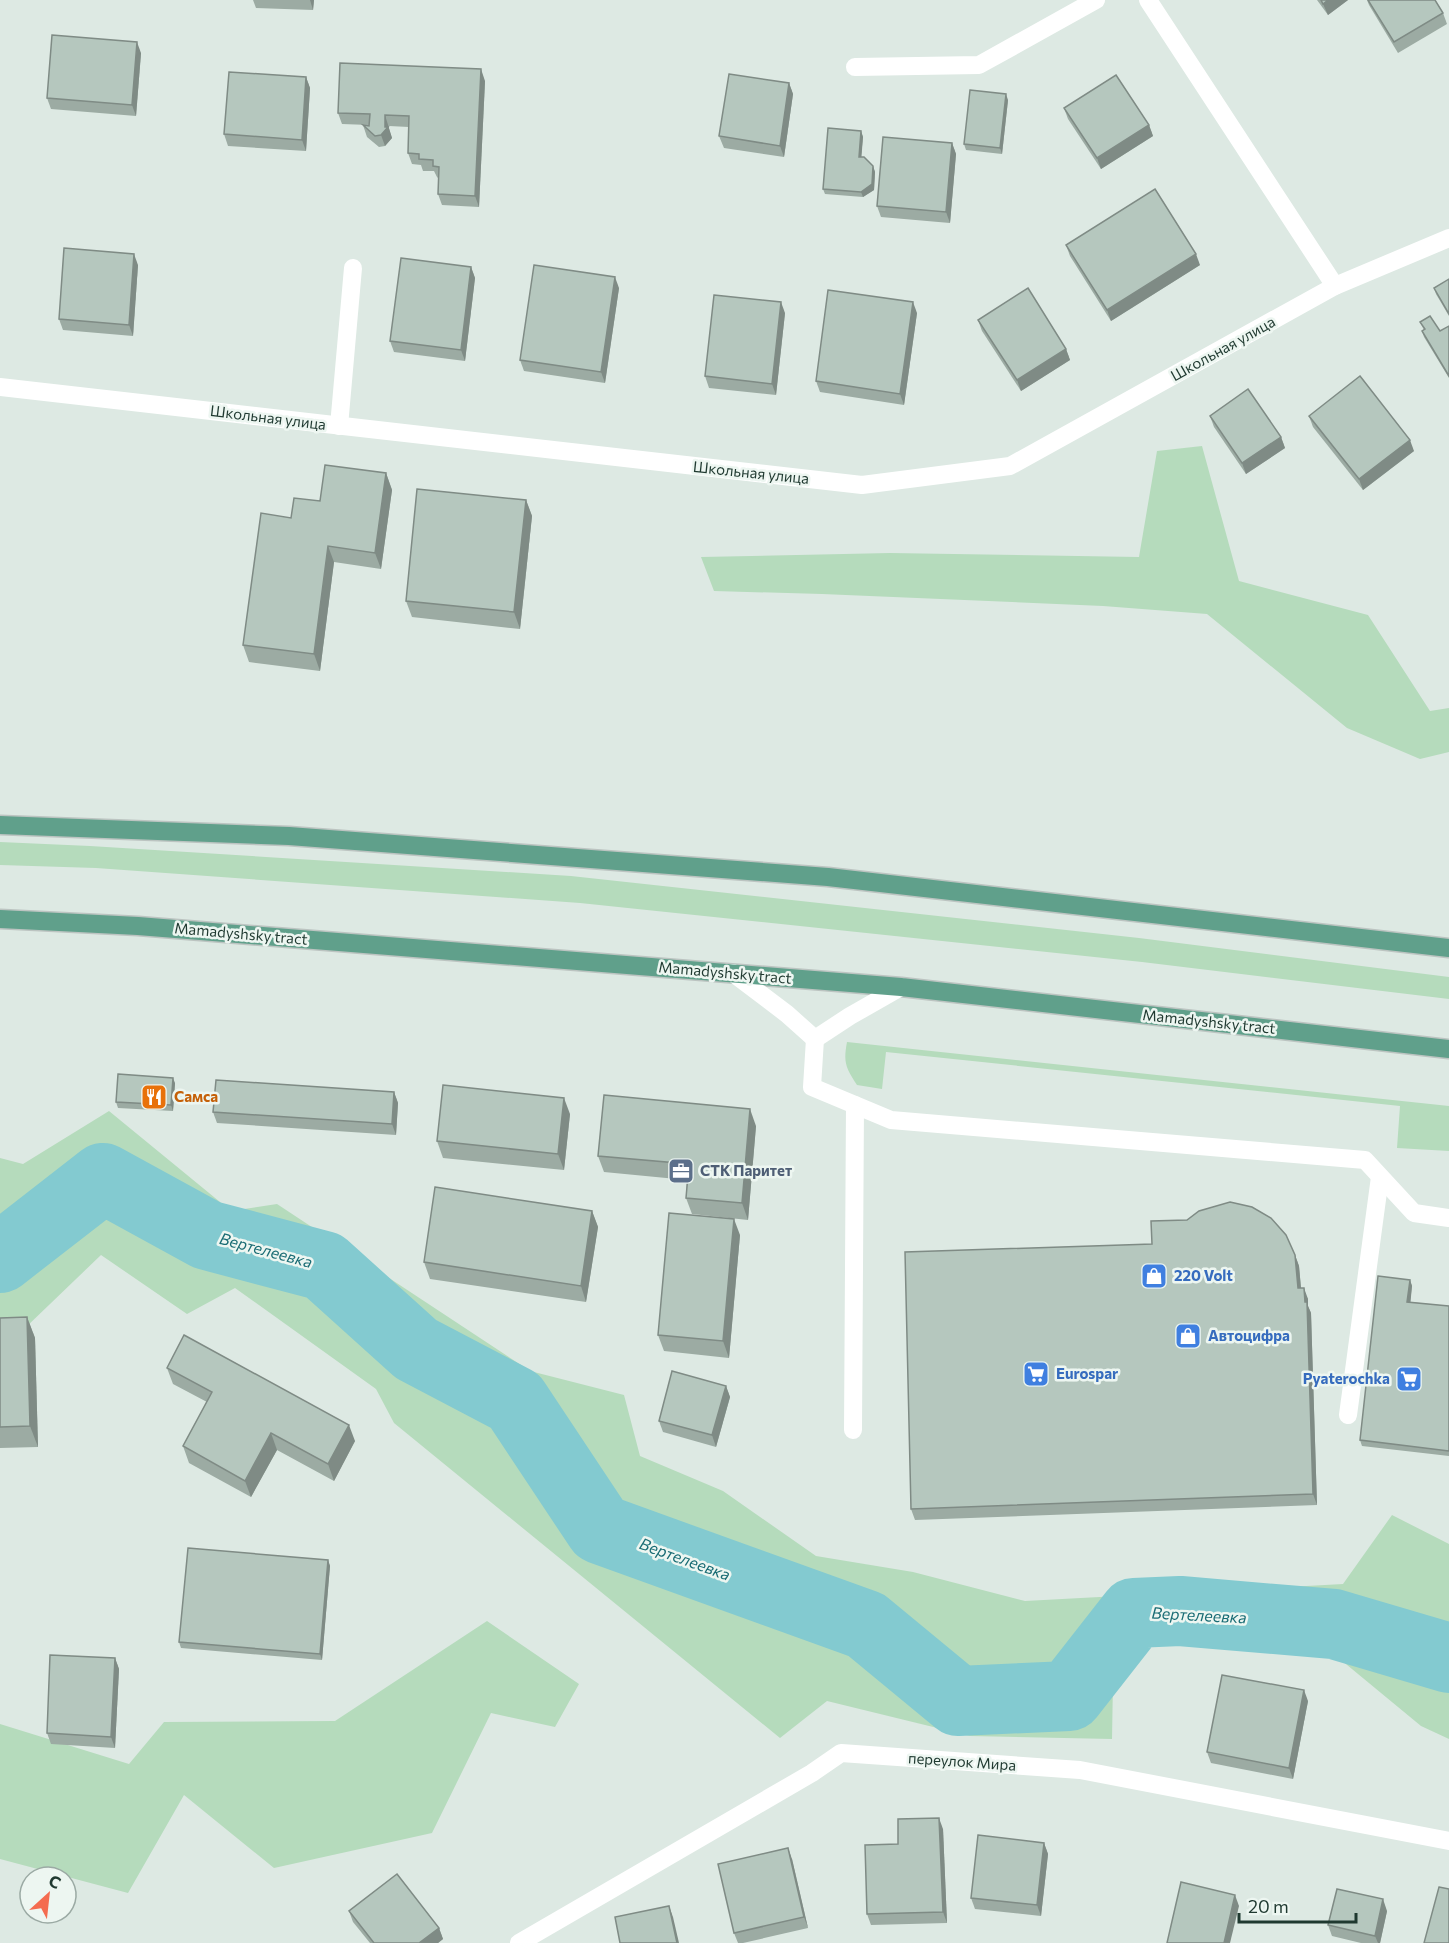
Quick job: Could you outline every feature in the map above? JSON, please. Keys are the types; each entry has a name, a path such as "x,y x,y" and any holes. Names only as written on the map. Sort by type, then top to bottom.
{"main road":[{"path":"0,825 288,836 828,877 1449,948"},
{"name":"Mamadyshsky tract","path":"0,919 138,926 901,987 1449,1048"}],"street":[{"path":"855,67 979,65 1096,0"},
{"path":"1148,0 1335,286"},
{"name":"Школьная улица","path":"0,387 862,485 1010,466 1335,286 1449,238"},
{"path":"339,426 353,268"},
{"path":"733,973 787,1014 815,1039"},
{"path":"815,1039 901,987"},
{"path":"815,1039 812,1087 891,1120 1365,1160 1414,1213 1449,1218"},
{"path":"853,1430 855,1105"},
{"path":"1348,1415 1380,1177"},
{"name":"переулок Мира","path":"519,1943 812,1773 841,1753 1080,1770 1449,1841"}],"green space":[{"path":"1202,446 1239,581 1368,615 1430,711 1449,708 1449,752 1420,759 1347,728 1207,614 1103,606 714,591 701,557 890,553 1139,557 1157,451"},
{"path":"0,842 571,876 1139,938 1449,977 1449,999 1142,962 580,903 96,868 0,865"},
{"path":"847,1042 1449,1106 1449,1151 1397,1148 1400,1106 886,1052 882,1089 857,1085 846,1065"},
{"path":"109,1111 231,1211 277,1204 530,1371 624,1395 640,1456 723,1491 816,1556 913,1572 1025,1601 1343,1584 1392,1515 1449,1544 1449,1739 1421,1726 1335,1655 1147,1632 1113,1681 1112,1739 970,1736 827,1701 780,1738 394,1423 376,1389 235,1288 187,1314 101,1255 24,1329 0,1330 0,1158 23,1164"},
{"path":"487,1621 579,1684 555,1727 491,1713 432,1833 274,1868 184,1795 128,1893 78,1880 78,1865 23,1865 0,1859 0,1724 129,1764 164,1722 335,1721"}],"building":[{"path":"1368,0 1435,0 1443,13 1394,42"},
{"path":"52,35 137,42 132,105 47,98"},
{"path":"340,63 481,69 475,196 438,194 439,167 433,166 433,160 419,159 419,154 408,153 409,116 385,115 385,127 388,127 381,135 375,136 363,125 369,126 370,114 338,113"},
{"path":"229,72 306,77 302,140 224,134"},
{"path":"729,74 789,83 780,146 719,136"},
{"path":"1116,75 1149,125 1097,158 1064,108"},
{"path":"970,90 1006,94 1000,148 964,144"},
{"path":"828,128 861,131 859,157 864,157 873,166 872,184 861,192 823,189"},
{"path":"883,137 952,143 946,212 877,206"},
{"path":"1155,189 1196,254 1107,310 1066,245"},
{"path":"64,248 134,254 129,325 59,319"},
{"path":"401,258 471,267 461,350 390,341"},
{"path":"534,265 615,277 601,372 520,360"},
{"path":"1449,279 1449,314 1434,288"},
{"path":"1028,288 1066,349 1017,380 978,320"},
{"path":"828,290 913,302 900,394 816,381"},
{"path":"714,295 781,302 772,384 705,376"},
{"path":"1430,316 1440,331 1449,326 1449,376 1422,331 1425,329 1420,322"},
{"path":"1360,376 1410,440 1359,479 1309,416"},
{"path":"1248,389 1281,437 1242,463 1210,416"},
{"path":"325,465 386,473 375,553 328,546 314,654 243,645 261,513 291,518 294,498 320,501"},
{"path":"417,489 526,500 514,612 406,601"},
{"path":"118,1074 173,1078 171,1105 116,1102"},
{"path":"216,1080 394,1092 392,1124 213,1112"},
{"path":"443,1085 564,1098 558,1154 437,1141"},
{"path":"604,1095 750,1109 742,1203 686,1198 689,1164 598,1156"},
{"path":"435,1187 592,1211 581,1286 424,1262"},
{"path":"1230,1202 1252,1207 1271,1218 1286,1235 1295,1255 1298,1288 1304,1288 1305,1302 1307,1302 1313,1494 911,1509 905,1252 1152,1244 1151,1221 1187,1220 1199,1211"},
{"path":"669,1213 734,1219 723,1341 658,1335"},
{"name":"Pyaterochka","path":"1378,1276 1410,1280 1407,1302 1449,1306 1449,1451 1360,1440"},
{"path":"27,1317 30,1426 0,1427 0,1318"},
{"path":"184,1335 349,1425 328,1464 271,1433 245,1481 183,1446 212,1392 167,1368"},
{"path":"672,1371 726,1386 712,1435 659,1421"},
{"path":"188,1548 328,1560 320,1654 179,1642"},
{"path":"50,1655 115,1658 111,1737 47,1733"},
{"path":"1222,1675 1304,1690 1289,1768 1207,1752"},
{"path":"939,1818 943,1912 867,1914 865,1845 898,1844 898,1819"},
{"path":"978,1835 1044,1843 1037,1905 971,1898"},
{"path":"788,1848 804,1917 734,1933 718,1864"},
{"path":"397,1874 439,1928 419,1943 374,1943 349,1911"},
{"path":"1181,1882 1235,1895 1224,1943 1167,1943"},
{"path":"1439,1887 1449,1889 1449,1943 1424,1943"},
{"path":"1337,1889 1383,1899 1375,1936 1328,1925"},
{"path":"669,1906 677,1943 620,1943 615,1917"}],"waterway":[{"name":"Вертелеевка","path":"0,1258 103,1178 207,1235 324,1266 416,1349 515,1401 600,1529 866,1625 958,1701 1069,1696 1134,1613 1180,1611 1334,1624 1449,1658"}],"place":[{"name":"Самса","path":"154,1097"},
{"name":"СТК Паритет","path":"681,1171"},
{"name":"220 Volt","path":"1154,1276"},
{"name":"Автоцифра","path":"1188,1336"},
{"name":"Eurospar","path":"1036,1374"},
{"name":"Pyaterochka","path":"1409,1379"}]}
